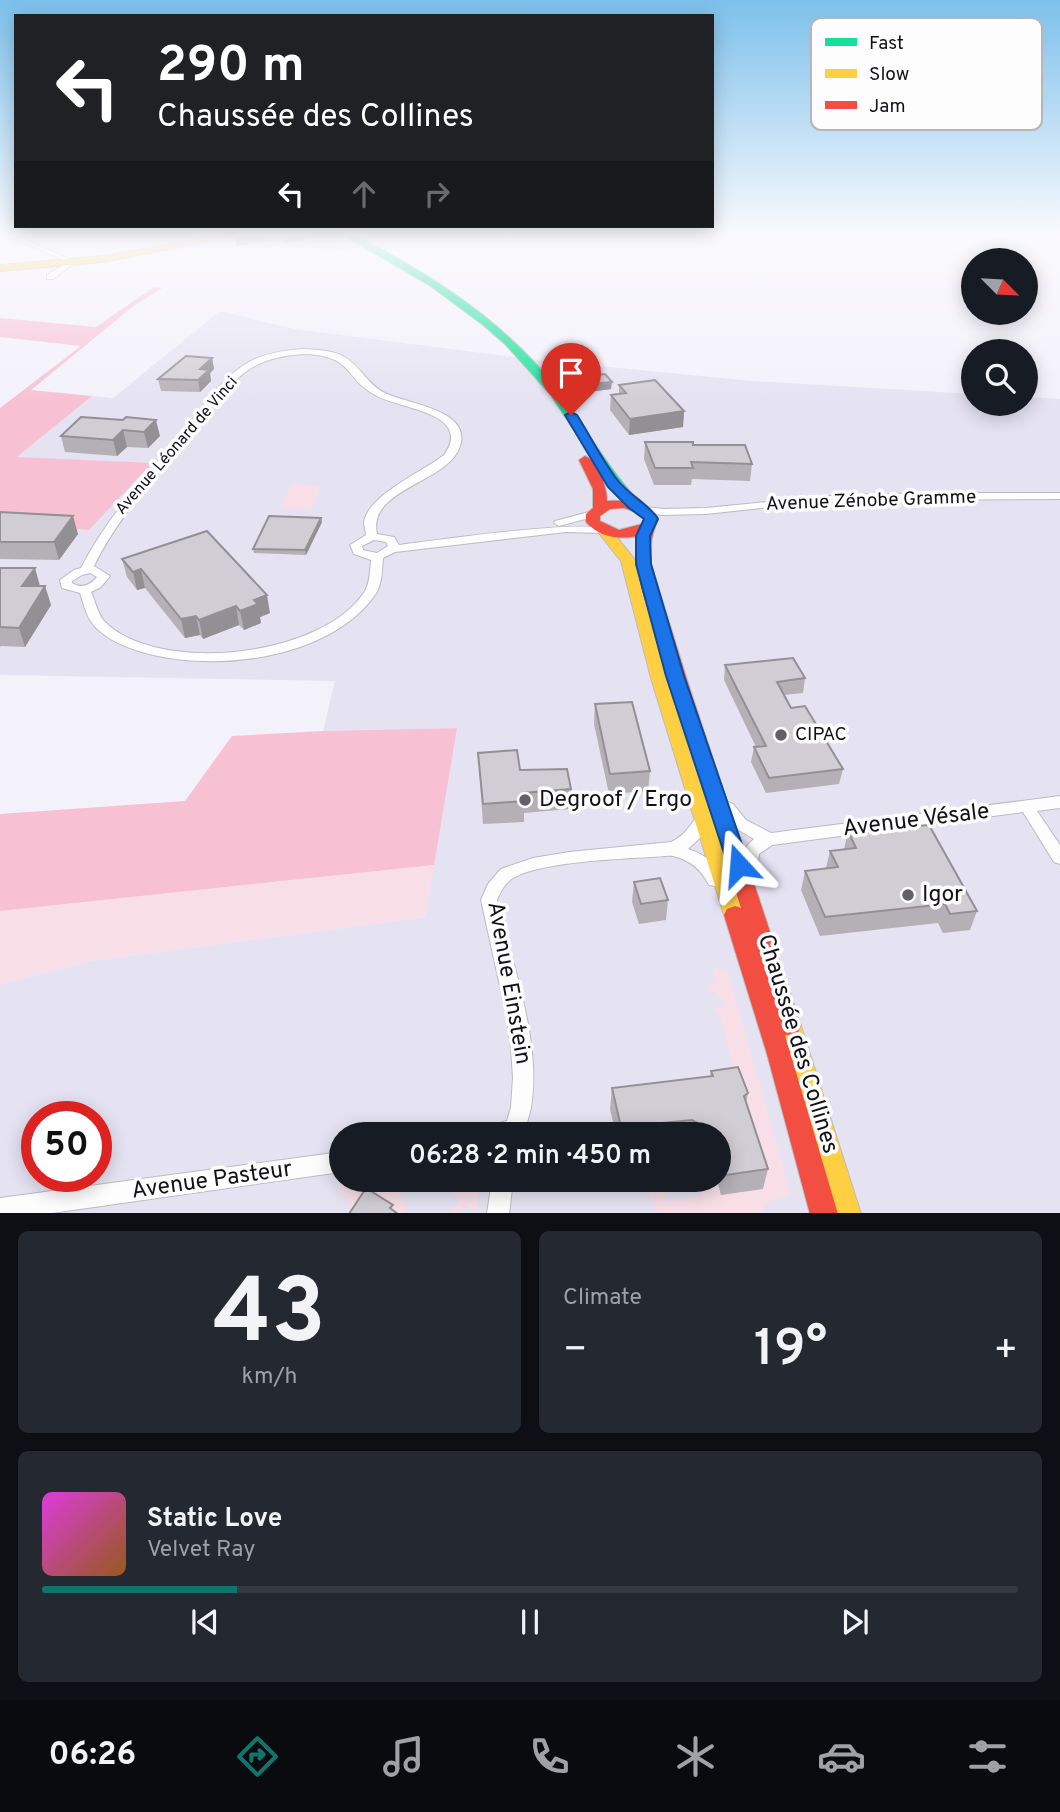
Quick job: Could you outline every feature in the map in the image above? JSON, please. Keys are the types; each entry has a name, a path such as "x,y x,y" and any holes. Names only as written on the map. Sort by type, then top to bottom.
{"main road":[{"path":"438,292 517,356 575,439 598,484 602,496 596,511"},
{"path":"448,292 471,308 571,415 613,484 643,517"},
{"path":"596,511 615,504 643,517"},
{"name":"Chaussée des Collines","path":"596,511 593,522 628,560 703,819 779,1054 824,1213"},
{"path":"603,531 622,535 643,517"},
{"name":"Chaussée des Collines","path":"643,517 644,564 684,704 751,901 847,1213"}],"street":[{"name":"Avenue Léonard de Vinci","path":"290,353 319,353 347,361 362,383 373,391 440,415 455,432 457,442 454,452 443,463 407,482 377,507 370,522 372,537 360,541 356,549 362,555 377,557 371,592 359,609 336,626 297,645 236,657 198,659 171,656 127,642 107,633 94,620 85,604 84,590 74,590 66,583 72,574 86,570 112,522 216,396 251,365 290,353"},
{"name":"Avenue Zénobe Gramme","path":"643,517 809,499 1060,496"},
{"path":"377,557 392,545 564,522 596,511"},
{"path":"392,545 566,529 603,531"},
{"path":"372,537 386,537 392,545"},
{"path":"84,590 96,586 104,576 97,570 86,570"},
{"path":"684,704 701,727 734,821 751,832 771,839"},
{"name":"Avenue Vésale","path":"771,839 1060,802"},
{"path":"1027,807 1060,858"},
{"name":"Avenue Einstein","path":"518,1122 523,1107 523,1062 489,900 494,886 505,875 518,869 572,859 668,849 689,839 703,819"},
{"path":"751,901 749,853 757,843 771,839"},
{"name":"Avenue Einstein","path":"668,849 689,855 712,870 757,1024 779,1054"},
{"name":"Avenue Pasteur","path":"0,1209 329,1165"},
{"path":"498,1213 501,1192"}],"shaded area":[{"path":"147,292 156,292 131,308 31,390 92,396 17,457 152,463 89,530 0,524 0,408 81,346 0,337 0,318 96,327"},
{"path":"220,311 294,329 537,360 753,381 961,393 961,416 1038,416 1038,398 1060,399 1060,1213 0,1213 0,984 89,961 425,917 456,728 323,731 335,681 0,675 0,524 89,530 151,463 16,458 92,396 113,398"},
{"path":"291,484 321,486 311,510 280,508"},
{"path":"457,728 434,865 0,911 0,814 185,801 232,736"},
{"path":"434,865 425,917 89,961 0,984 0,911"},
{"path":"712,969 727,969 791,1194 769,1202 760,1213 658,1213 649,1197 650,1192 665,1192 668,1201 702,1196 701,1192 721,1192 722,1195 722,1192 731,1192 730,1122 735,1074 720,1016 714,1007 723,1007 725,1001 707,985 717,983"},
{"path":"339,1192 399,1192 408,1213 349,1213 353,1212"},
{"path":"452,1192 479,1194 477,1212 464,1205 458,1213 451,1213 460,1202"}],"building":[{"path":"186,356 212,358 200,369 209,370 198,380 158,379"},
{"path":"605,374 612,382 589,384 582,376"},
{"path":"655,380 684,411 630,419 611,395 626,393 619,385"},
{"path":"81,417 156,420 144,432 123,430 113,440 61,436"},
{"path":"645,442 745,445 752,464 691,462 693,468 655,468"},
{"path":"0,512 73,516 54,542 0,542"},
{"path":"269,516 321,518 305,550 253,549"},
{"path":"207,531 267,595 254,600 258,604 240,611 236,606 199,620 196,616 181,619 141,569 133,572 122,559"},
{"path":"0,568 35,568 22,586 45,586 19,628 0,627"},
{"name":"CIPAC","path":"793,658 805,678 777,682 791,708 805,706 843,769 769,778 754,747 766,746 725,665"},
{"path":"632,702 650,771 610,774 595,704"},
{"path":"517,750 520,770 567,769 571,789 523,793 524,801 483,804 478,753"},
{"path":"929,825 977,911 950,914 945,904 825,917 805,871 838,867 830,851 856,848 848,831"},
{"path":"660,878 668,900 641,904 634,882"},
{"path":"738,1067 748,1093 744,1096 768,1169 731,1174 731,1122 620,1122 612,1088 713,1076 711,1071"},
{"path":"363,1192 372,1192 393,1205 390,1208 397,1213 350,1213"}],"traffic: fast":[{"path":"445,292 485,321 533,366 634,505"}],"traffic: slow":[{"path":"605,532 628,560 660,678 735,915"},
{"path":"789,1026 847,1213"}],"traffic: jam":[{"path":"585,460 600,489 600,508"},
{"path":"625,504 644,510 651,519 648,527 634,533 619,534 606,531 593,522 593,514 607,505 625,504"},
{"path":"645,530 642,551 644,564 696,738 789,1026"},
{"path":"735,915 779,1054 824,1213"}],"place":[{"name":"CIPAC","path":"781,735"},
{"name":"Degroof / Ergo","path":"525,800"},
{"name":"Igor","path":"908,895"}],"route":[{"path":"571,415 613,484 634,505 649,514 651,519 643,536 642,551 652,597 675,676 739,865"}]}
